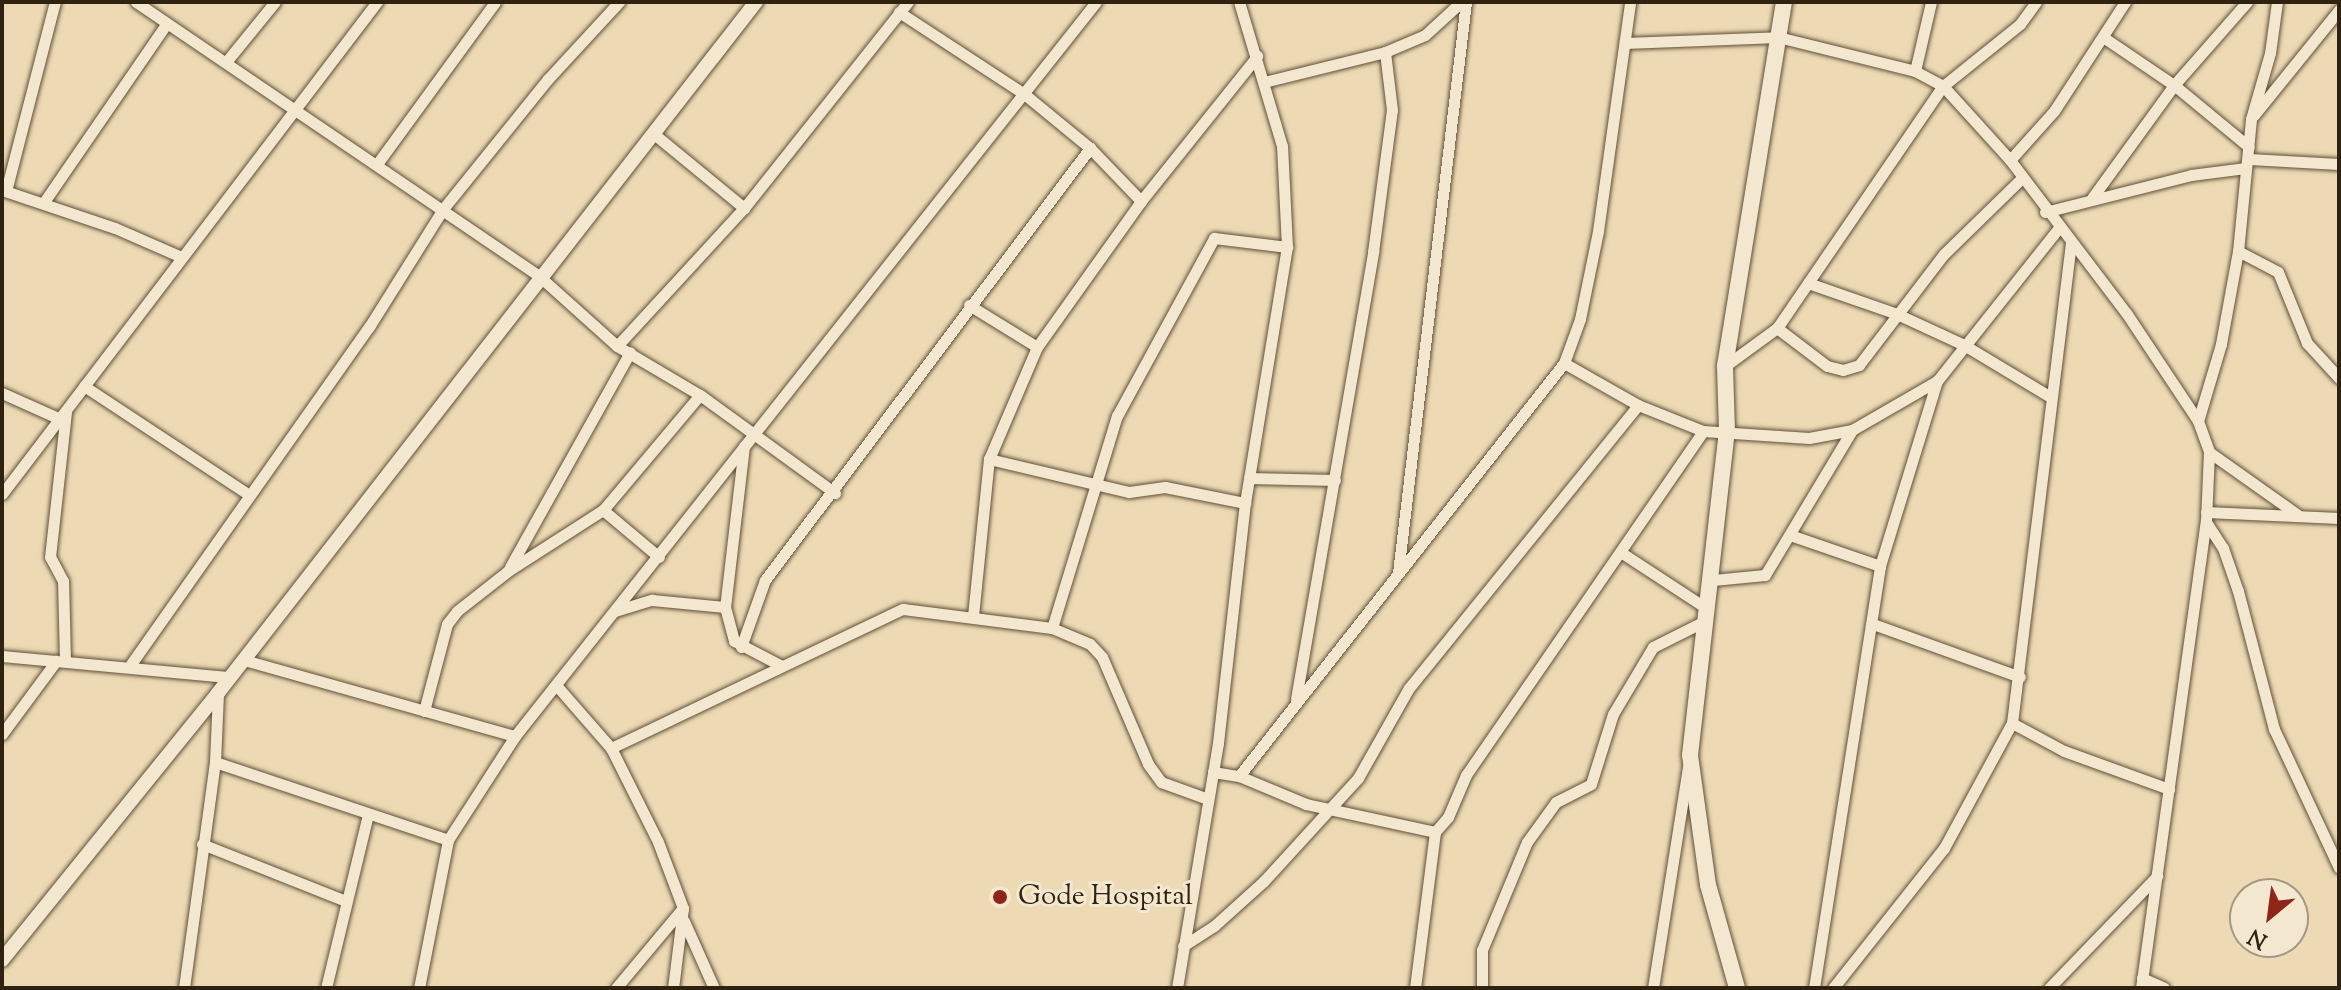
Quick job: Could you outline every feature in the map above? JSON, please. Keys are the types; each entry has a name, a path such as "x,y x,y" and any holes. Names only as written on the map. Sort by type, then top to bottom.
{"main road":[{"path":"1737,988 1708,885 1690,755 1706,614 1713,580 1727,431 1725,366 1784,2"}],"street":[{"path":"55,2 4,190 44,202 179,256"},
{"path":"136,2 539,276 617,346 755,432 835,493"},
{"path":"226,62 275,2"},
{"path":"2,494 179,256 377,2"},
{"path":"377,164 495,2"},
{"path":"131,664 369,327 443,209 548,79 619,2"},
{"path":"2,960 244,660 539,276 756,2"},
{"path":"617,346 744,208 908,2"},
{"path":"419,988 448,840 515,736 1096,2"},
{"path":"1177,988 1213,772 1245,503 1287,247 1288,187 1264,82 1239,2"},
{"path":"1264,82 1385,52 1425,35 1463,2"},
{"path":"1398,573 1463,2"},
{"path":"1239,776 1564,363 1580,319 1598,231 1630,2"},
{"path":"1915,71 1931,2"},
{"path":"1725,366 1777,328 1942,86 2020,24 2036,2"},
{"path":"2010,160 2054,111 2125,2"},
{"path":"2092,198 2174,85 2247,2"},
{"path":"2198,421 2221,344 2238,251 2251,119 2270,53 2277,2"},
{"path":"2251,119 2339,10"},
{"path":"899,12 1023,93 1090,148 1141,201"},
{"path":"44,202 167,23"},
{"path":"1625,43 1778,37 1915,71 1942,86 2010,160 2045,212 2127,314 2198,421 2209,452 2206,517 2142,983 2164,988"},
{"path":"2103,37 2174,85 2248,158"},
{"path":"1295,704 1335,480 1392,110 1385,52"},
{"path":"973,616 989,459 1037,347 1141,201 1257,56"},
{"path":"654,134 744,208"},
{"path":"741,647 765,580 835,493 969,305 1090,148"},
{"path":"2045,212 2248,158 2339,164"},
{"path":"1777,328 1809,355 1843,370 1870,356 1897,314 1944,254 2022,178"},
{"path":"1814,988 1880,566 1937,381 2058,229"},
{"path":"1052,628 1093,482 1117,416 1214,238 1287,247"},
{"path":"1833,988 1944,848 2012,723 2046,482 2049,396 2071,244"},
{"path":"2238,251 2278,272 2307,343 2339,378"},
{"path":"1808,283 1897,314 1964,345 2049,396"},
{"path":"969,305 1037,347"},
{"path":"508,571 630,352"},
{"path":"1564,363 1638,405 1703,431 1809,438 1852,430 1937,381"},
{"path":"84,386 249,495"},
{"path":"2,393 63,415"},
{"path":"424,711 447,624 508,571 603,510 700,395"},
{"path":"1183,946 1214,926 1264,881 1332,808 1376,751 1409,688 1638,405"},
{"path":"2,734 61,661 63,581 50,557 63,415"},
{"path":"1713,580 1765,575 1793,536 1852,430"},
{"path":"1415,988 1435,832 1448,817 1466,775 1622,553 1703,431"},
{"path":"744,445 725,607 731,636 741,647 780,665"},
{"path":"2209,452 2298,516"},
{"path":"989,459 1129,492 1165,487 1245,503"},
{"path":"1249,478 1335,480"},
{"path":"603,510 659,557"},
{"path":"2206,517 2339,518"},
{"path":"2206,517 2223,548 2238,591 2274,729 2339,868"},
{"path":"1793,536 1880,566"},
{"path":"1482,988 1482,950 1527,842 1556,802 1591,784 1613,714 1653,647 1706,614 1622,553"},
{"path":"615,611 652,600 725,607"},
{"path":"611,748 895,610 973,616 1052,628 1090,644 1102,657 1148,764 1161,782 1208,799"},
{"path":"1873,624 2020,677"},
{"path":"2,656 131,664 230,677"},
{"path":"244,660 515,736"},
{"path":"556,685 611,748 658,842 714,988"},
{"path":"184,988 215,762 218,693"},
{"path":"2012,723 2064,751 2169,789"},
{"path":"1653,988 1690,755"},
{"path":"215,762 448,840"},
{"path":"1213,772 1239,776 1306,804 1435,832"},
{"path":"326,988 368,814"},
{"path":"202,844 346,901"},
{"path":"2049,988 2157,876"},
{"path":"616,988 684,914"},
{"path":"673,988 684,914"}],"place":[{"name":"Gode Hospital","path":"1000,897"}]}
